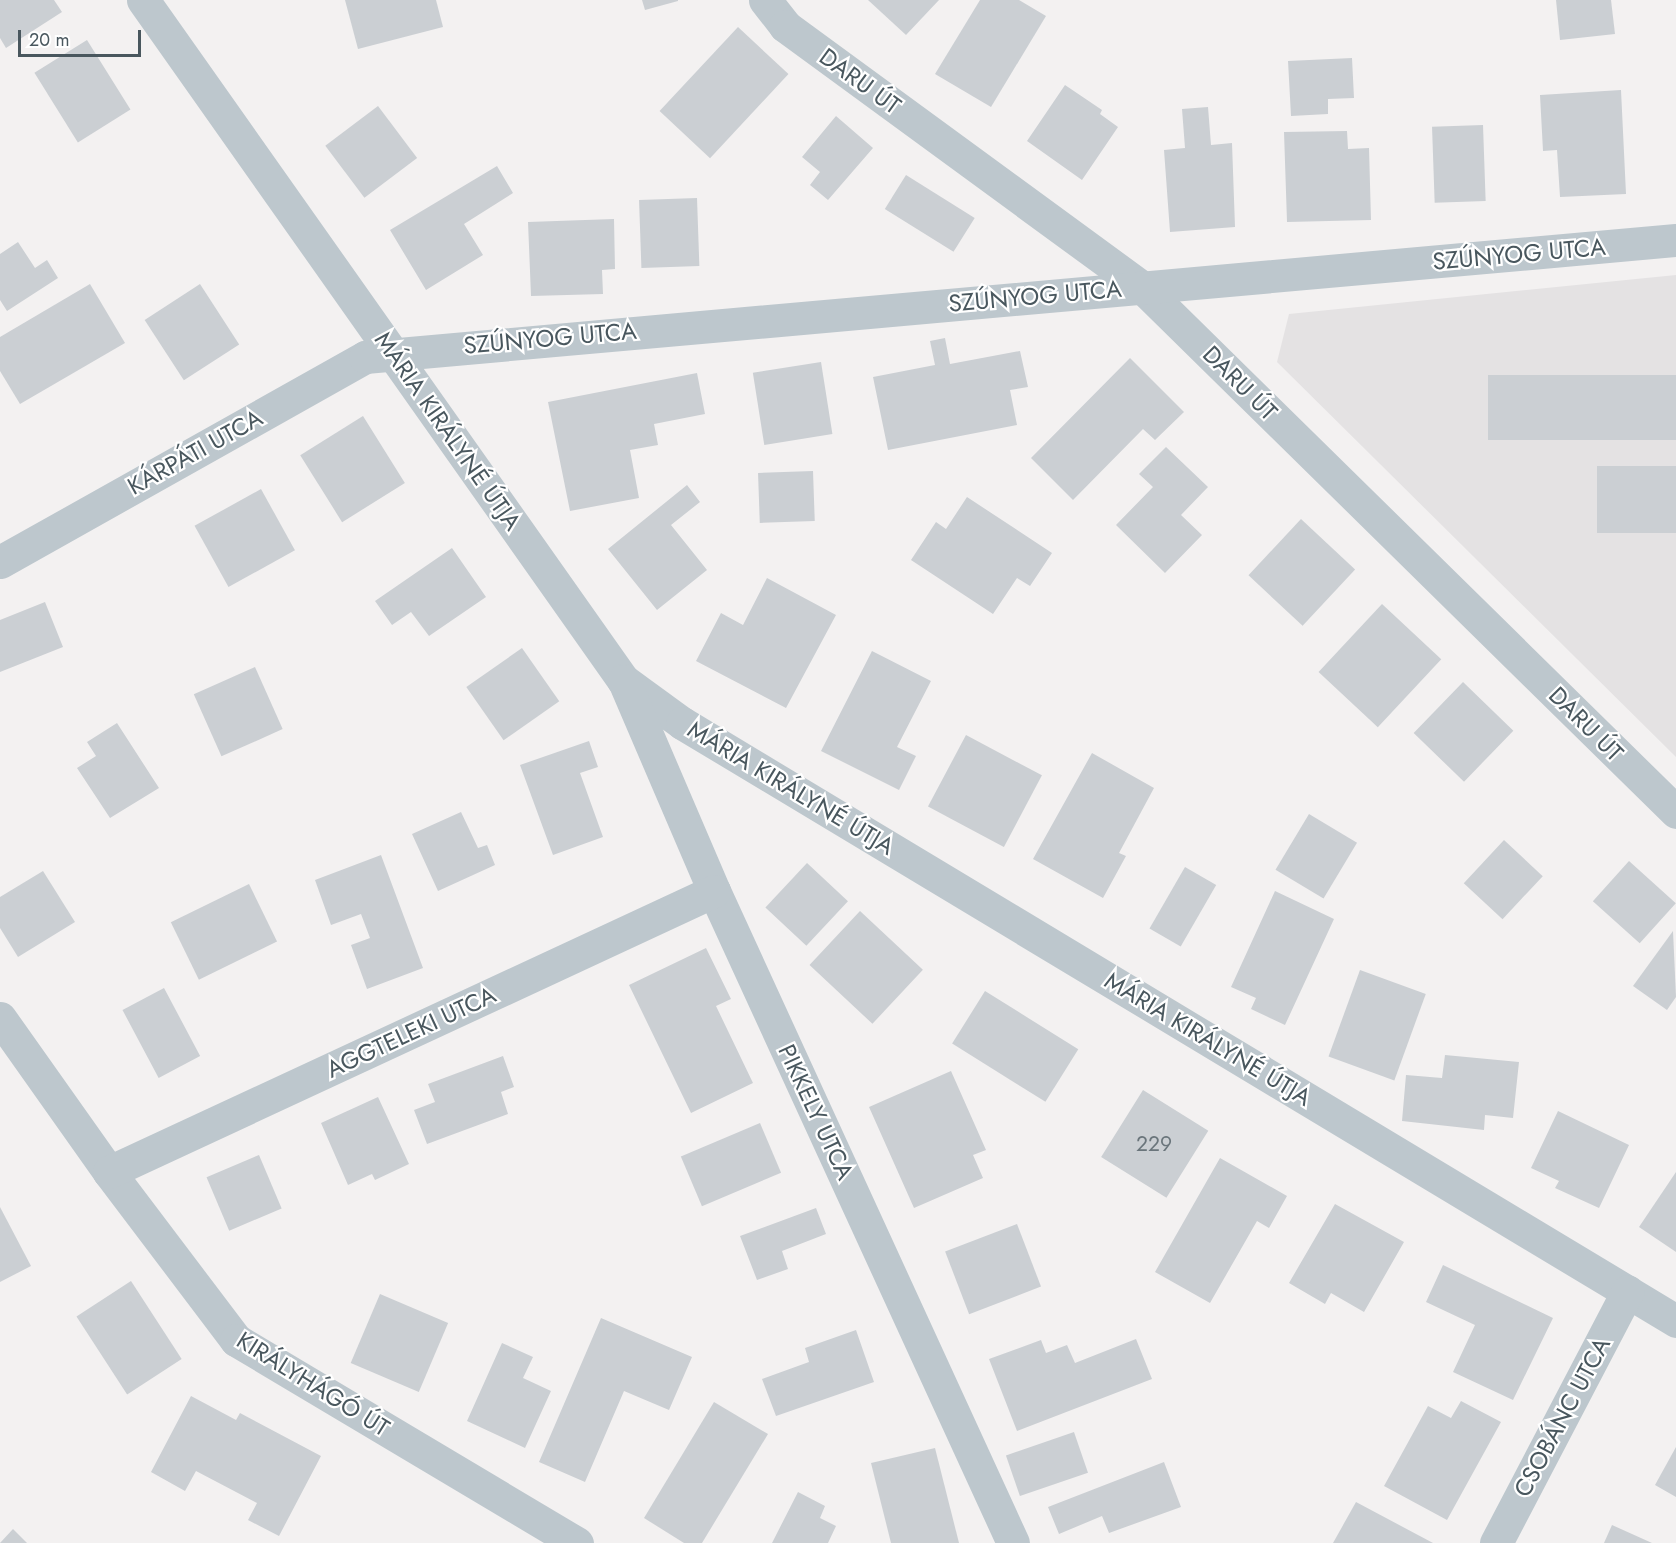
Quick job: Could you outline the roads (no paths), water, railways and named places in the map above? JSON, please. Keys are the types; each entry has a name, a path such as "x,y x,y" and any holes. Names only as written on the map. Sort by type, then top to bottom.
{"street":[{"name":"MÁRIA KIRÁLYNÉ ÚTJA","path":"143,0 623,680 682,723 1676,1321"},
{"name":"DARU ÚT","path":"765,0 785,26 1142,287 1676,813"},
{"name":"SZÚNYOG UTCA","path":"393,352 1676,240"},
{"name":"KÁRPÁTI UTCA","path":"0,562 365,357 393,352"},
{"name":"PIKKELY UTCA","path":"623,680 714,891 1013,1543"},
{"name":"AGGTELEKI UTCA","path":"109,1172 714,891"},
{"name":"KIRÁLYHÁGÓ ÚT","path":"0,1018 109,1172 236,1340 532,1530 577,1543"},
{"name":"CSOBÁNC UTCA","path":"1496,1543 1628,1291"}]}
